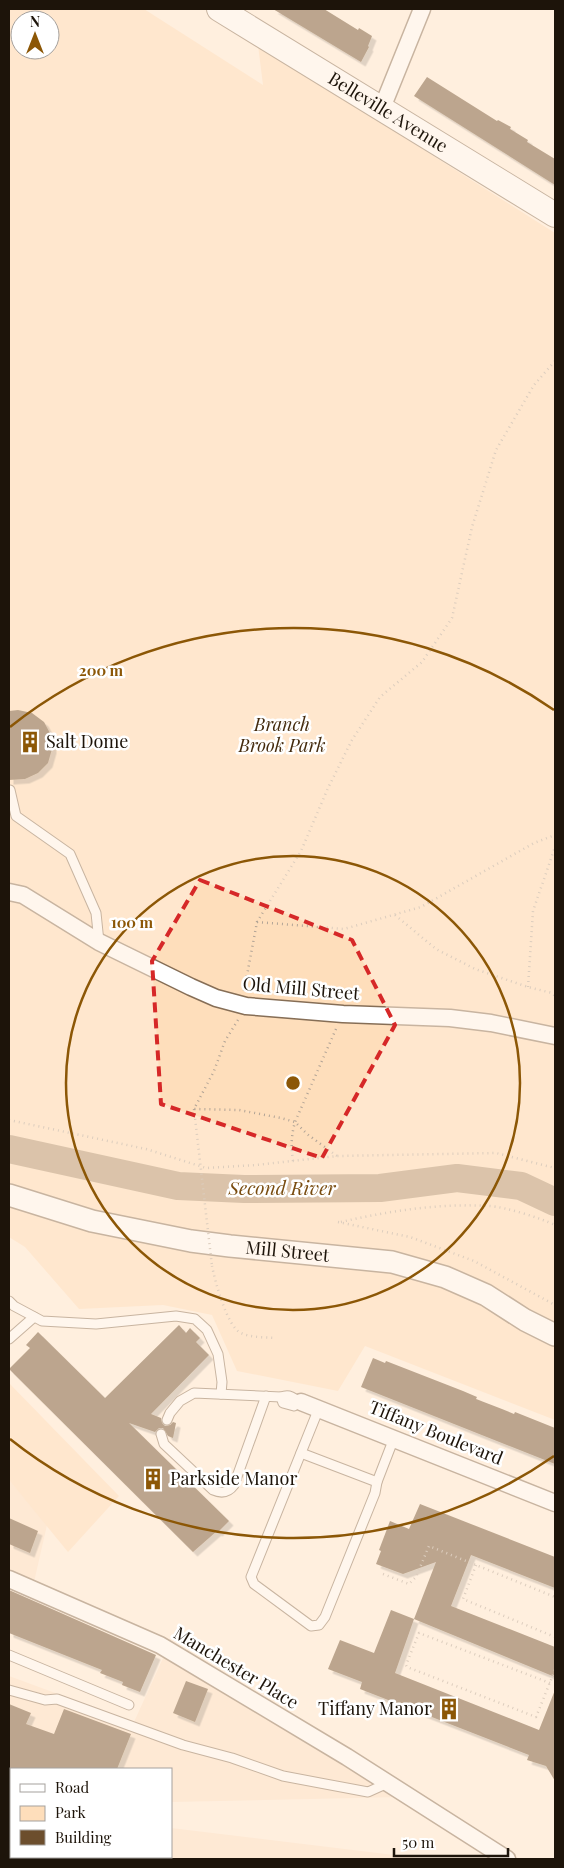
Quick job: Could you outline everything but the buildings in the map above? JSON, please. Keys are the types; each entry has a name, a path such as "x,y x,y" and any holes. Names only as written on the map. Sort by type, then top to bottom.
{"main road":[{"name":"Belleville Avenue","path":"230,12 555,215"}],"street":[{"path":"382,108 422,9"},
{"name":"Old Mill Street","path":"9,892 23,895 99,942 191,987 216,998 241,1005 343,1014 450,1018 491,1023 555,1036"},
{"name":"Mill Street","path":"9,1195 92,1221 191,1241 392,1262 454,1280 486,1295 525,1320 555,1335"},
{"name":"Tiffany Boulevard","path":"299,1401 555,1503"},
{"name":"Manchester Place","path":"9,1579 160,1645 388,1783 507,1859"}],"lane":[{"path":"10,790 16,816 70,854 96,913 99,942"},
{"path":"9,1301 42,1321 96,1324 176,1316 195,1319 207,1330 218,1354 222,1382 220,1394"},
{"path":"9,1340 34,1317"},
{"path":"167,1420 180,1401 194,1393 281,1397 283,1403 294,1406 299,1401"},
{"path":"161,1434 164,1444 213,1490 222,1493 231,1489 234,1484 266,1396"},
{"path":"319,1408 251,1578 254,1584 311,1626 319,1625 325,1617 375,1493 377,1482 394,1438"},
{"path":"301,1453 377,1482"},
{"path":"9,1655 129,1706"},
{"path":"9,1690 45,1700 57,1699 183,1745 232,1758 284,1776 368,1792 388,1783"}],"path":[{"path":"276,1338 239,1333 230,1321 214,1279 194,1109 214,1071 225,1041 237,1023 257,922 301,851 328,788 352,740 380,697 422,662 452,618 472,527 496,450 534,385 555,361"},
{"path":"257,922 344,929 395,915 421,907 534,843 555,835"},
{"path":"528,987 533,911 555,847"},
{"path":"395,915 436,949 475,969 552,993 555,996"},
{"path":"293,1161 291,1149 295,1122 320,1062 343,1014"},
{"path":"194,1109 239,1110 295,1122 307,1134 337,1156"},
{"path":"9,1120 146,1149 206,1168 256,1165 337,1156 496,1153 555,1168"},
{"path":"555,1225 541,1219 491,1206 444,1207 381,1213 338,1222 410,1236 474,1261 555,1305"},
{"path":"383,1574 409,1584 416,1578 429,1546 555,1597"},
{"path":"476,1565 463,1599 555,1637"},
{"path":"550,1683 419,1633 406,1665 536,1717 550,1683 555,1670"}],"highlighted area":[{"path":"200,880 352,940 395,1025 322,1158 161,1104 152,961"}],"shaded area":[{"path":"9,1480 47,1525 34,1582 9,1573"},
{"path":"164,1656 400,1797 172,1802 172,1768 10,1768 10,1858 172,1858 172,1828 427,1859 9,1859 9,1676 134,1722"}],"green space":[{"name":"Branch Brook Park","path":"9,9 144,9 263,85 258,45 555,233 555,1420 365,1346 338,1391 237,1371 212,1315 163,1305 79,1309 25,1247 9,1237"},
{"path":"9,1383 119,1496 68,1552 9,1480"}],"waterway":[{"name":"Second River","path":"9,1149 178,1186 244,1189 380,1188 457,1178 521,1186 555,1202"}],"place":[{"name":"Salt Dome","path":"30,742"},
{"name":"Parkside Manor","path":"153,1479"},
{"name":"Tiffany Manor","path":"449,1709"}]}
